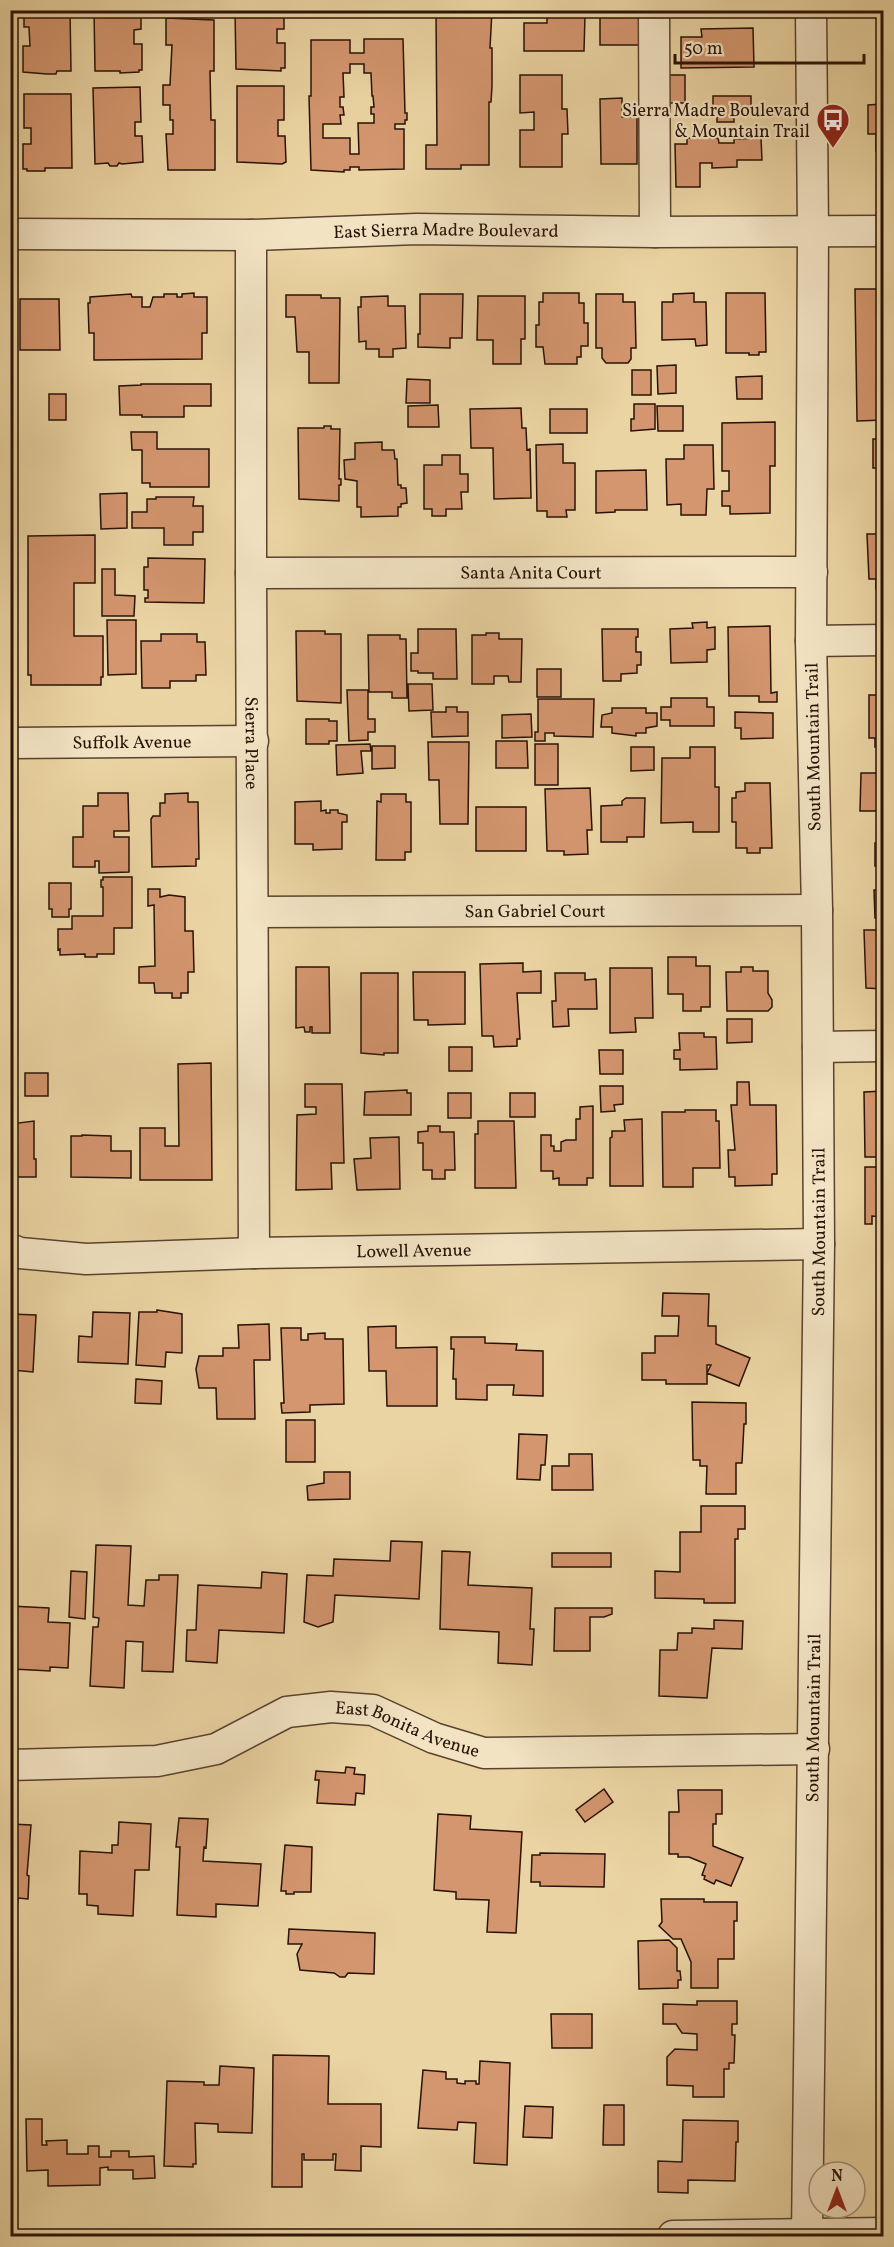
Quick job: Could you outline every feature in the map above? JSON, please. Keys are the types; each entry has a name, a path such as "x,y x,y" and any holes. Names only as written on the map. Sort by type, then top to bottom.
{"street":[{"path":"654,10 655,232"},
{"name":"South Mountain Trail","path":"807,2235 819,1244 817,910 811,641 813,232 811,10"},
{"name":"East Sierra Madre Boulevard","path":"10,234 252,234 417,230 884,231"},
{"name":"Sierra Place","path":"252,234 254,1253"},
{"name":"Santa Anita Court","path":"251,573 812,572"},
{"path":"811,641 884,640"},
{"name":"Suffolk Avenue","path":"10,743 253,741"},
{"name":"San Gabriel Court","path":"253,912 817,910"},
{"path":"818,1047 884,1046"},
{"name":"Lowell Avenue","path":"10,1249 86,1259 254,1253 819,1244"},
{"name":"East Bonita Avenue","path":"10,1765 157,1761 216,1749 287,1713 331,1707 373,1710 435,1738 484,1753 814,1749"},
{"path":"673,2236 884,2233"}],"building":[{"path":"24,10 70,10 71,71 57,71 56,74 23,72 23,46 30,46 29,27 24,27"},
{"path":"94,10 141,10 141,29 134,30 134,44 142,44 142,70 120,73 120,71 95,71"},
{"path":"235,10 284,10 284,29 277,29 277,43 285,43 285,68 281,68 281,71 236,69"},
{"path":"436,10 492,10 489,165 461,165 461,169 426,169 426,145 437,145"},
{"path":"681,10 753,10 753,16 703,16 703,14 681,14"},
{"path":"600,13 617,13 617,17 641,17 640,45 600,45"},
{"path":"547,15 585,15 584,51 524,51 524,23 547,23"},
{"path":"166,18 214,20 214,71 210,71 211,120 215,120 215,170 168,170 166,134 173,134 173,120 170,120 170,105 163,105 163,85 170,85 172,45 166,45"},
{"path":"753,28 754,67 681,68 681,37 702,37 701,29"},
{"path":"364,39 403,39 407,120 405,124 395,124 395,129 404,129 404,169 359,170 359,167 350,167 350,170 344,170 344,172 311,170 309,96 311,96 311,40 350,40 350,53 364,53","holes":["350,64 364,64 364,73 371,73 374,107 371,107 371,114 374,114 374,123 358,123 359,154 350,154 350,138 323,138 323,124 341,124 340,115 344,115 343,107 340,107 340,97 344,97 343,73 350,73"]},
{"path":"881,48 884,48 884,154 876,151 876,134 868,134 868,105 883,104 883,94 878,92"},
{"path":"520,75 562,75 562,109 567,109 568,134 562,134 562,167 520,167 520,130 534,130 534,112 520,113"},
{"path":"664,75 685,75 685,103 664,103"},
{"path":"237,86 284,86 284,120 278,120 278,136 285,136 286,162 282,164 237,162"},
{"path":"140,87 141,122 135,122 135,136 142,136 143,162 119,163 117,166 110,166 108,163 95,164 93,88"},
{"path":"24,94 71,94 72,168 45,168 45,171 23,169 23,144 31,144 31,128 24,128"},
{"path":"713,96 751,96 751,107 734,107 734,122 717,122 717,107 713,107"},
{"path":"622,98 622,117 637,117 637,164 601,164 600,99"},
{"path":"687,138 718,138 719,143 734,143 734,139 761,138 762,160 737,160 737,167 712,168 712,163 700,163 700,187 676,187 675,144 687,144"},
{"path":"855,289 884,289 884,420 857,421"},
{"path":"194,293 194,297 207,297 207,333 202,333 202,359 94,360 94,333 89,333 88,303 90,303 90,297 131,294 132,297 142,297 142,307 150,307 153,297 177,294 177,297 182,297 182,294"},
{"path":"543,293 579,293 579,303 584,303 584,323 588,323 588,346 581,346 581,357 577,357 577,364 545,364 543,347 536,347 536,325 539,325 539,302 543,302"},
{"path":"694,293 694,302 706,302 707,345 696,346 695,339 662,340 662,302 673,302 673,294"},
{"path":"726,293 765,293 766,352 759,352 759,355 726,353"},
{"path":"420,294 463,294 462,338 450,338 450,348 418,347"},
{"path":"596,294 623,294 623,302 635,302 636,348 631,348 631,359 628,363 606,363 602,358 602,348 596,348"},
{"path":"286,295 321,295 321,298 340,298 339,383 309,383 309,352 297,352 295,317 286,317"},
{"path":"388,296 388,306 405,306 406,348 393,349 393,357 379,357 379,349 366,349 366,341 359,342 358,307 361,307 361,297"},
{"path":"478,296 525,296 525,339 521,339 521,364 493,364 493,340 477,340"},
{"path":"20,299 59,299 60,350 20,350"},
{"path":"676,365 676,393 658,394 657,366"},
{"path":"632,370 651,370 651,395 632,395"},
{"path":"762,376 762,399 737,399 736,377"},
{"path":"407,379 430,380 430,403 406,403"},
{"path":"211,384 211,406 184,406 184,417 120,415 119,386"},
{"path":"49,394 66,394 66,420 49,420"},
{"path":"634,404 655,404 655,429 631,431"},
{"path":"438,405 439,427 408,427 408,406"},
{"path":"657,406 683,406 683,431 658,431"},
{"path":"521,408 522,428 526,428 527,450 530,449 531,498 494,499 493,448 471,448 470,409"},
{"path":"550,409 587,409 587,433 550,433"},
{"path":"775,422 775,466 770,466 770,513 730,514 730,506 722,506 722,491 729,491 729,471 722,471 722,423"},
{"path":"324,426 340,429 339,501 299,499 298,428 324,428"},
{"path":"131,432 157,432 157,449 209,449 209,487 150,487 150,483 142,483 142,450 132,450"},
{"path":"873,439 884,439 884,468 873,468"},
{"path":"382,442 382,450 394,450 395,459 397,459 398,485 406,488 407,503 398,507 398,516 361,517 361,507 357,507 357,481 345,479 344,460 355,459 355,443"},
{"path":"563,444 563,463 575,463 575,510 566,510 567,517 547,517 547,511 537,511 536,445"},
{"path":"684,445 713,445 714,489 707,489 706,515 681,515 681,504 667,505 666,459 684,459"},
{"path":"442,455 460,455 460,474 468,474 468,492 461,492 462,509 446,509 446,516 432,516 432,509 424,509 424,465 442,465"},
{"path":"646,470 647,510 615,510 615,512 596,513 596,471"},
{"path":"127,493 127,528 101,529 100,494"},
{"path":"156,497 194,497 193,506 203,506 203,532 193,532 193,545 164,545 164,528 132,528 132,512 147,512 147,499 156,499"},
{"path":"877,525 884,525 884,589 876,589 876,579 869,579 867,534 877,534"},
{"path":"95,535 95,583 74,583 74,636 103,636 101,685 31,685 31,675 28,675 28,536"},
{"path":"148,558 205,559 204,603 145,602 145,598 148,598 148,590 144,590 144,567 148,567"},
{"path":"102,569 115,569 115,595 135,596 134,616 102,616"},
{"path":"107,620 136,620 136,674 108,675"},
{"path":"707,622 707,628 715,627 715,649 707,650 707,662 671,663 670,629 693,628 692,623"},
{"path":"770,626 771,693 777,692 777,702 759,702 759,696 729,696 728,627"},
{"path":"418,629 456,629 457,679 433,679 433,673 411,671 411,653 418,653"},
{"path":"602,629 638,629 636,652 641,652 641,665 637,665 637,673 621,674 621,681 603,681"},
{"path":"296,631 325,631 325,634 341,634 341,703 297,701"},
{"path":"486,633 499,633 499,639 522,639 521,682 509,682 508,676 494,676 494,684 472,684 472,635 486,635"},
{"path":"161,634 197,634 197,642 205,642 206,675 196,675 196,681 170,681 170,688 142,688 141,641 161,641"},
{"path":"368,635 400,635 400,639 406,639 407,698 392,698 392,692 369,692"},
{"path":"537,669 561,669 561,697 537,697"},
{"path":"408,684 432,684 433,710 409,711"},
{"path":"347,690 368,690 368,719 375,719 375,732 368,732 368,740 349,741"},
{"path":"869,695 884,695 884,747 875,747 875,738 869,738"},
{"path":"671,698 707,698 707,707 714,707 714,726 670,726 670,720 661,720 661,707 671,707"},
{"path":"538,699 594,699 593,737 554,736 554,733 545,733 545,741 535,741 535,732 538,732"},
{"path":"446,707 457,707 457,712 468,712 468,736 432,737 431,712 446,712"},
{"path":"612,708 646,708 646,713 657,713 657,726 646,728 646,733 636,733 636,736 612,733 612,727 601,727 602,715 612,713"},
{"path":"735,712 773,713 773,738 741,739 741,728 735,728"},
{"path":"531,714 532,737 502,738 502,715"},
{"path":"306,719 337,721 337,741 329,741 329,744 306,744"},
{"path":"496,741 527,741 528,768 496,768"},
{"path":"428,742 469,742 468,824 440,824 439,780 429,780"},
{"path":"370,744 371,751 361,751 363,773 337,775 336,745"},
{"path":"535,744 558,744 558,785 535,785"},
{"path":"372,746 395,746 395,768 372,769"},
{"path":"631,747 654,747 654,770 631,771"},
{"path":"690,747 715,747 715,787 719,787 719,832 693,832 693,822 661,823 662,758 690,758"},
{"path":"884,771 884,811 860,811 861,773 876,773"},
{"path":"745,783 770,783 772,848 760,848 760,853 747,853 747,848 736,848 736,822 732,822 732,798 736,798 736,792 745,791"},
{"path":"590,788 592,830 587,830 588,854 564,855 564,851 547,851 545,789"},
{"path":"98,793 128,793 129,831 114,831 114,837 129,837 129,872 99,873 99,861 95,861 95,867 73,867 73,837 83,837 83,806 98,806"},
{"path":"188,793 188,802 198,802 199,859 196,859 196,866 152,867 151,819 153,816 160,816 160,803 165,803 165,794"},
{"path":"381,794 406,794 406,802 411,802 411,852 405,852 405,860 376,860 377,801 381,802"},
{"path":"626,798 645,798 644,837 627,837 627,842 601,842 601,806 622,805 622,801"},
{"path":"321,801 321,811 326,810 326,813 330,813 330,810 338,810 338,813 347,815 347,822 342,822 342,849 313,850 313,844 295,844 295,802"},
{"path":"476,807 526,807 526,851 476,851"},
{"path":"875,843 884,843 884,866 875,866"},
{"path":"103,877 132,877 132,928 114,928 114,954 97,954 97,957 85,957 85,954 60,955 58,929 72,929 72,916 103,916 101,880"},
{"path":"49,883 71,883 69,917 52,917 52,909 49,909"},
{"path":"148,889 160,889 160,897 169,895 185,897 185,931 193,931 194,972 188,972 188,993 181,993 181,998 172,998 172,993 155,993 154,983 139,983 139,967 155,966 154,905 148,906"},
{"path":"874,890 884,890 884,918 875,918"},
{"path":"10,912 16,912 17,938 10,938"},
{"path":"864,930 875,930 884,934 884,989 866,988"},
{"path":"668,957 696,957 696,966 710,966 710,1007 701,1007 701,1011 683,1011 683,994 668,994"},
{"path":"523,963 523,972 541,971 541,993 517,993 520,1039 517,1039 517,1046 494,1047 493,1036 482,1036 480,964"},
{"path":"296,967 329,967 330,1033 312,1033 312,1027 310,1027 310,1032 305,1032 304,1027 296,1028"},
{"path":"741,967 753,967 753,971 768,971 768,993 772,1000 772,1007 768,1011 727,1011 726,972 741,972"},
{"path":"610,968 652,968 653,1018 635,1018 636,1032 610,1033"},
{"path":"413,972 465,972 465,1024 428,1025 428,1020 414,1020"},
{"path":"361,973 398,973 398,1053 384,1053 384,1055 361,1053"},
{"path":"555,973 585,973 585,980 596,979 597,1009 568,1009 569,1026 553,1027 552,1001 556,1001"},
{"path":"727,1019 752,1019 752,1042 727,1043"},
{"path":"679,1033 704,1033 704,1037 716,1037 717,1069 680,1070 680,1059 674,1059 674,1050 680,1050"},
{"path":"449,1047 472,1047 472,1071 449,1071"},
{"path":"599,1050 623,1050 623,1074 600,1074"},
{"path":"211,1063 212,1180 140,1180 140,1128 165,1128 165,1146 179,1146 178,1064"},
{"path":"25,1073 48,1073 48,1096 25,1096"},
{"path":"737,1082 749,1082 750,1105 776,1105 777,1174 772,1174 772,1185 735,1186 735,1177 729,1177 728,1150 735,1150 731,1105 737,1105"},
{"path":"305,1084 342,1084 344,1163 331,1163 332,1189 296,1190 297,1115 316,1114 316,1107 305,1107"},
{"path":"600,1086 623,1086 623,1104 614,1105 615,1111 601,1112"},
{"path":"10,1089 11,1124 34,1121 36,1177 10,1177"},
{"path":"407,1090 407,1093 411,1093 411,1115 364,1115 365,1092"},
{"path":"884,1091 884,1159 865,1157 864,1092"},
{"path":"448,1093 471,1093 471,1118 448,1118"},
{"path":"510,1093 535,1093 535,1117 510,1117"},
{"path":"593,1106 593,1178 587,1178 587,1185 559,1185 559,1178 553,1179 553,1171 541,1171 541,1135 551,1135 551,1146 554,1146 554,1151 561,1151 561,1142 576,1140 576,1119 580,1119 580,1107"},
{"path":"685,1110 716,1110 716,1121 719,1121 720,1168 693,1168 693,1187 663,1187 662,1112 685,1112"},
{"path":"642,1119 643,1186 610,1186 612,1131 625,1131 624,1120"},
{"path":"478,1121 514,1121 516,1188 475,1188 475,1134 478,1134"},
{"path":"428,1126 440,1126 440,1132 454,1132 455,1170 445,1170 445,1179 432,1179 432,1170 423,1170 423,1143 418,1143 418,1132 428,1131"},
{"path":"71,1136 111,1136 111,1151 131,1151 131,1178 71,1177"},
{"path":"399,1137 400,1189 357,1190 354,1159 371,1158 370,1138"},
{"path":"865,1167 884,1167 884,1217 872,1216 872,1224 865,1224"},
{"path":"663,1293 709,1294 708,1326 716,1326 716,1344 750,1358 739,1386 707,1373 707,1384 666,1384 666,1380 642,1380 642,1353 655,1353 655,1336 678,1336 679,1316 662,1316"},
{"path":"157,1310 182,1314 182,1353 166,1352 165,1367 136,1365 139,1312 157,1312"},
{"path":"93,1312 130,1313 128,1364 78,1362 79,1336 92,1337"},
{"path":"10,1314 36,1315 33,1372 12,1370"},
{"path":"269,1324 270,1360 254,1360 255,1419 217,1419 216,1388 199,1388 196,1369 199,1356 223,1356 223,1348 239,1348 238,1325"},
{"path":"396,1326 396,1348 437,1347 437,1406 387,1406 386,1371 369,1371 368,1327"},
{"path":"281,1328 301,1328 301,1340 308,1340 308,1334 325,1333 325,1339 343,1339 344,1404 310,1405 310,1412 282,1413 281,1403 284,1403"},
{"path":"451,1337 485,1337 485,1343 517,1344 516,1350 543,1351 543,1396 513,1395 514,1385 487,1385 487,1400 456,1399 456,1379 453,1379 454,1349 451,1349"},
{"path":"136,1379 162,1381 161,1404 135,1403"},
{"path":"692,1402 746,1403 742,1463 736,1463 736,1494 706,1494 707,1466 700,1466 700,1460 693,1460"},
{"path":"286,1420 315,1420 315,1462 286,1462"},
{"path":"519,1434 547,1435 545,1465 541,1465 540,1480 517,1479"},
{"path":"569,1454 592,1454 593,1490 552,1490 552,1466 569,1466"},
{"path":"324,1472 350,1472 350,1499 308,1500 307,1486 324,1483"},
{"path":"701,1506 745,1506 745,1529 738,1529 738,1539 735,1539 735,1603 704,1603 704,1599 655,1598 655,1571 680,1572 680,1532 701,1532"},
{"path":"391,1541 422,1542 419,1599 335,1595 333,1622 318,1627 304,1622 307,1575 333,1576 334,1559 390,1561"},
{"path":"96,1545 131,1546 128,1605 144,1606 146,1580 159,1580 159,1575 178,1575 173,1672 142,1671 143,1642 126,1641 124,1688 90,1686 93,1627 98,1627 99,1618 93,1617"},
{"path":"442,1551 470,1552 468,1585 532,1588 530,1629 534,1629 532,1665 498,1663 499,1632 440,1629"},
{"path":"552,1553 611,1553 611,1567 552,1567"},
{"path":"71,1571 87,1572 85,1619 69,1617"},
{"path":"262,1572 287,1574 284,1633 219,1630 217,1663 186,1661 187,1630 196,1630 198,1585 261,1588"},
{"path":"10,1606 49,1608 48,1622 70,1623 68,1668 50,1667 50,1671 13,1669 13,1663 10,1663 10,1627 16,1627 16,1623 10,1623"},
{"path":"555,1608 612,1608 612,1614 604,1617 590,1617 590,1651 554,1651"},
{"path":"714,1620 743,1621 742,1649 712,1648 707,1698 659,1696 660,1650 677,1650 678,1633 692,1633 692,1628 714,1629"},
{"path":"346,1767 355,1768 354,1774 365,1775 364,1794 356,1793 355,1805 317,1803 319,1780 315,1780 316,1771 345,1773"},
{"path":"604,1789 613,1802 585,1822 576,1810"},
{"path":"678,1790 722,1790 722,1814 716,1814 716,1824 713,1824 713,1846 743,1858 731,1886 716,1880 714,1884 704,1879 705,1876 702,1875 706,1864 689,1857 678,1857 678,1854 669,1854 669,1812 679,1812"},
{"path":"438,1814 471,1816 470,1829 522,1832 516,1933 487,1932 489,1900 456,1899 456,1892 434,1890"},
{"path":"179,1818 208,1819 203,1861 261,1864 258,1906 216,1904 216,1917 177,1915 180,1847 176,1847"},
{"path":"119,1822 151,1824 149,1870 135,1870 133,1916 98,1914 98,1906 87,1905 87,1894 79,1894 80,1851 112,1853 112,1845 118,1845"},
{"path":"10,1824 31,1825 27,1875 29,1876 28,1899 18,1898 16,1922 13,1922 12,1931 10,1931"},
{"path":"285,1845 312,1847 311,1892 286,1894 286,1891 281,1891"},
{"path":"540,1853 605,1854 604,1887 540,1886 540,1882 531,1882 532,1855 540,1855"},
{"path":"661,1899 737,1902 737,1921 734,1921 734,1959 718,1959 718,1988 691,1988 691,1962 681,1939 673,1939 659,1926 662,1922"},
{"path":"289,1929 375,1933 374,1974 348,1973 345,1977 340,1977 334,1973 300,1970 297,1954 302,1944 288,1944"},
{"path":"669,1940 677,1948 677,1971 680,1971 681,1980 678,1980 678,1988 639,1989 638,1941"},
{"path":"697,2001 737,2001 737,2024 732,2024 732,2035 735,2035 734,2063 729,2063 729,2069 724,2069 724,2097 693,2097 693,2086 667,2085 667,2057 675,2049 697,2050 697,2034 682,2033 676,2024 663,2024 663,2004 697,2005"},
{"path":"551,2014 592,2014 592,2048 552,2048"},
{"path":"273,2055 329,2056 328,2104 381,2104 381,2147 361,2146 361,2171 335,2170 336,2154 333,2154 333,2160 304,2160 304,2154 302,2154 302,2187 272,2187"},
{"path":"480,2061 510,2063 507,2165 474,2163 476,2123 458,2122 457,2130 418,2128 423,2070 446,2072 446,2079 457,2079 457,2083 465,2084 465,2081 476,2081 476,2084 479,2084"},
{"path":"220,2066 254,2068 252,2133 218,2132 218,2124 195,2123 196,2164 193,2164 193,2167 164,2166 167,2081 204,2082 204,2085 219,2085"},
{"path":"604,2105 624,2105 624,2145 603,2145"},
{"path":"525,2106 553,2107 552,2138 523,2137"},
{"path":"26,2119 42,2119 42,2145 47,2145 46,2141 67,2140 67,2154 88,2154 88,2146 99,2146 99,2157 111,2157 111,2151 129,2151 129,2157 154,2156 155,2178 133,2179 133,2170 108,2170 108,2167 100,2168 100,2185 48,2186 48,2170 27,2171"},
{"path":"683,2120 738,2121 735,2181 688,2180 688,2193 658,2192 658,2161 682,2162"}],"place":[{"name":"Sierra Madre Boulevard & Mountain Trail","path":"833,149"}]}
